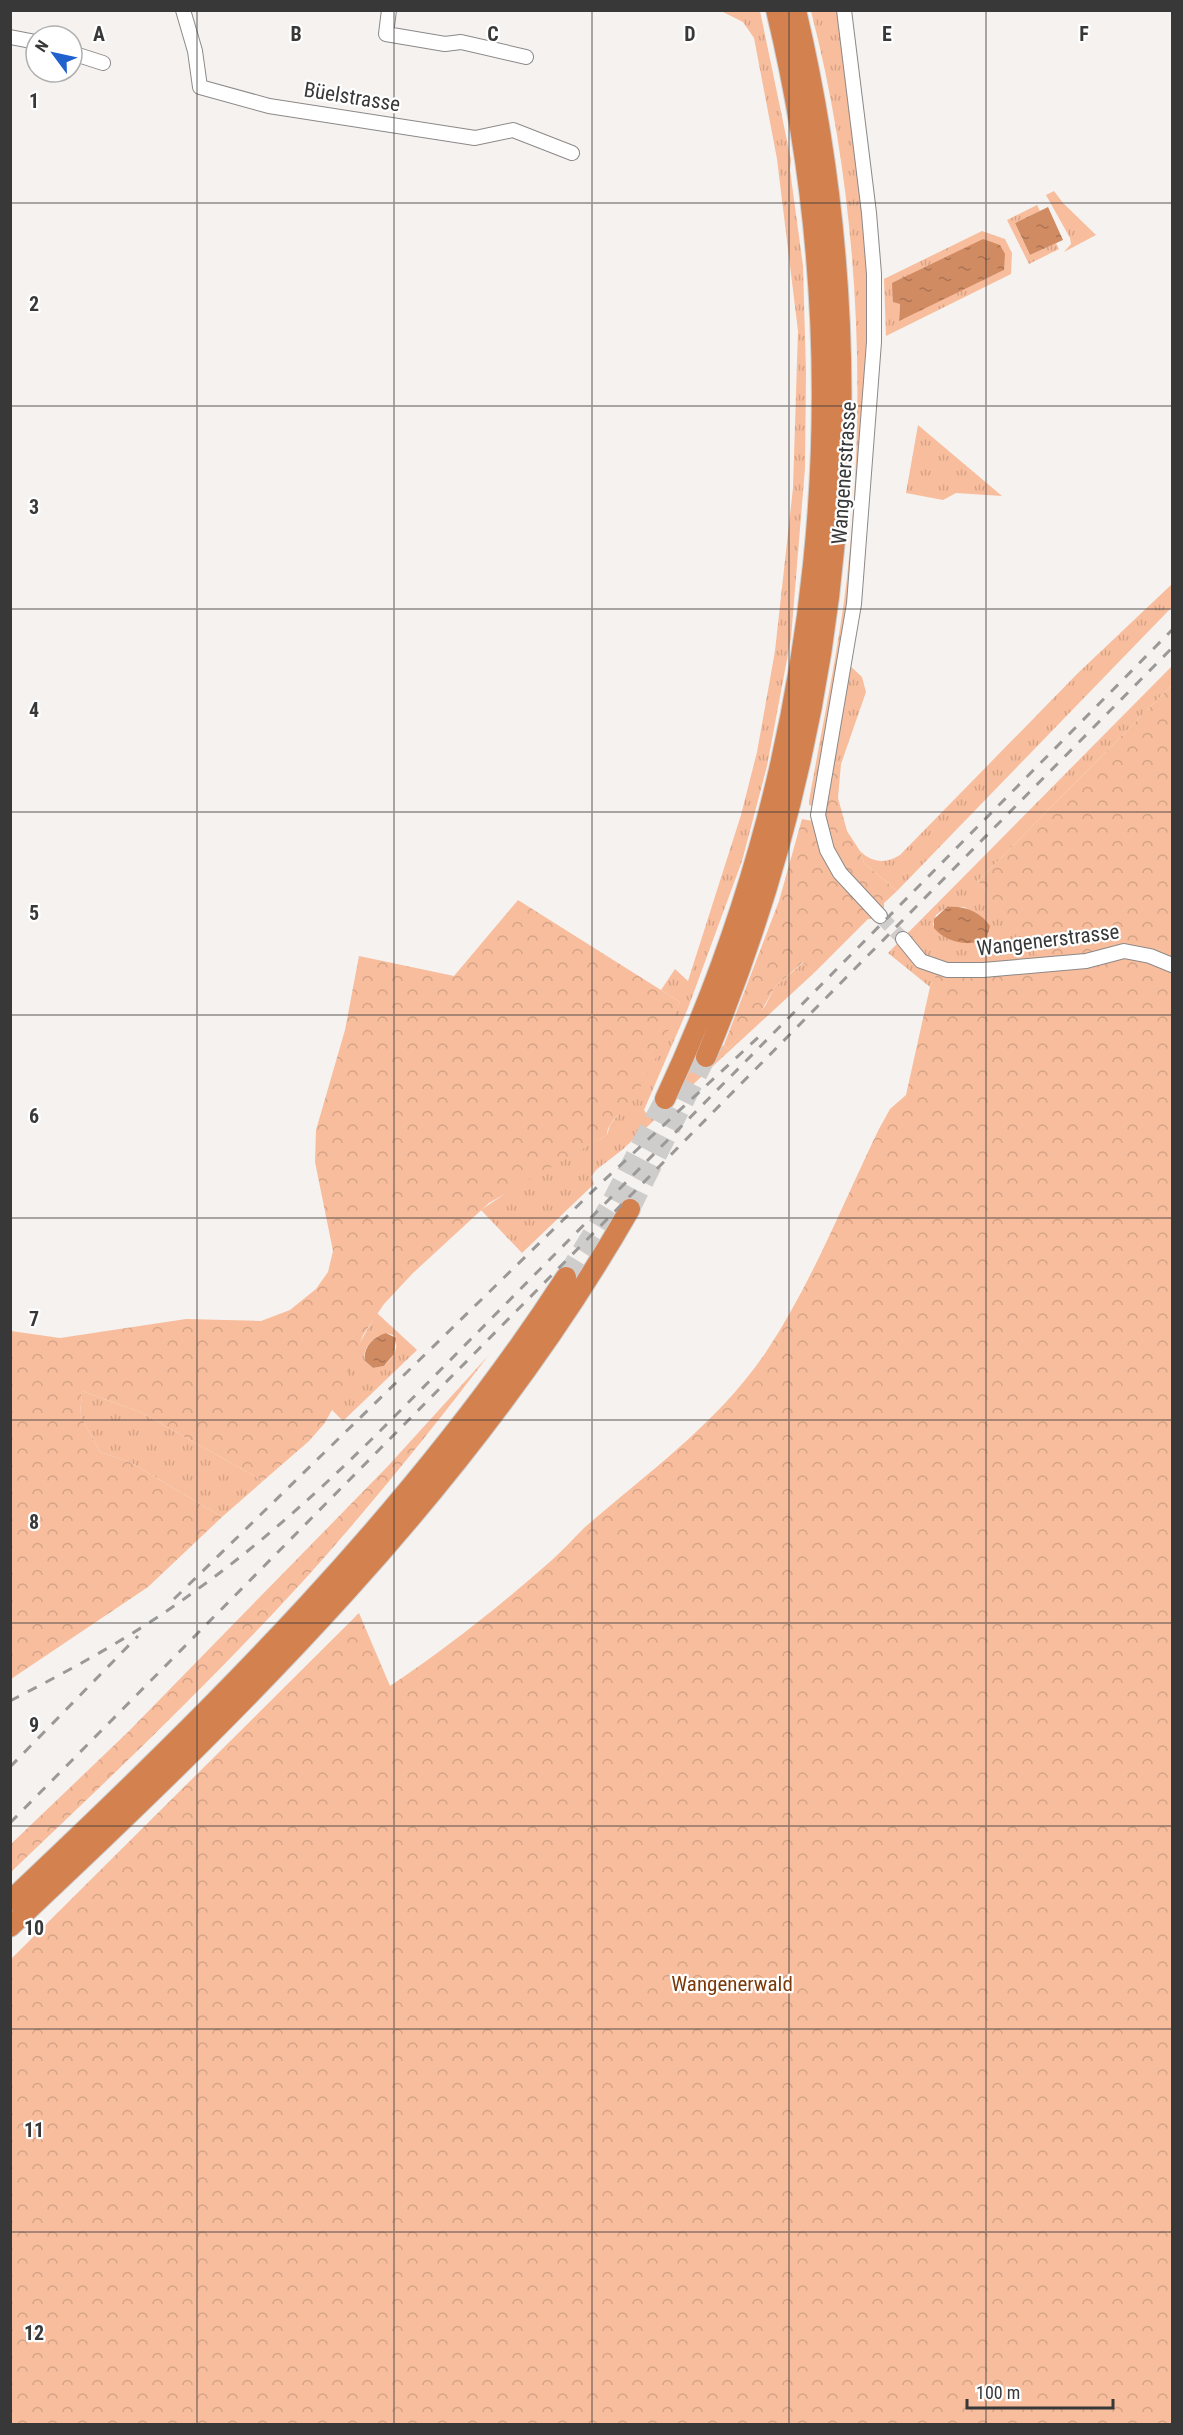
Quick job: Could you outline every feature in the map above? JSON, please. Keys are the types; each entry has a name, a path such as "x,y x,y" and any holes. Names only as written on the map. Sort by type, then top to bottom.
{"highway":[{"path":"665,1099 718,974 763,836 794,703 815,559 823,406 818,268 802,141 776,10"},
{"path":"706,1057 754,932 791,808 818,681 836,552 843,414 838,276 820,129 796,10"},
{"path":"10,1928 232,1713 382,1554 449,1473 525,1374 572,1306 630,1209"},
{"path":"10,1900 211,1706 347,1562 476,1407 566,1277"}],"street":[{"name":"Büelstrasse","path":"183,10 195,51 200,87 269,106 475,138 510,130 572,153"},
{"path":"389,10 386,34 445,44 461,42 526,57"},
{"name":"Wangenerstrasse","path":"844,10 869,213 874,274 874,342 854,604 818,815 827,850 840,873 880,916"},
{"path":"84,57 102,63"},
{"name":"Wangenerstrasse","path":"903,939 921,961 947,970 982,970 1086,961 1124,951 1140,953 1173,965"}],"green space":[{"path":"844,10 874,274 846,662 862,677 866,692 841,764 826,761 818,808 809,805 809,801 847,578 857,436 857,364 849,221 827,80 811,11"},
{"path":"721,11 760,11 791,160 790,170 803,266 806,372 805,468 791,638 767,766 742,861 688,1008 644,1110 646,1113 678,1090 686,1073 724,1045 728,1049 765,1006 775,987 804,962 814,973 622,1150 596,1170 591,1177 594,1184 522,1253 481,1210 519,1184 607,1135 610,1125 640,1086 680,1002 661,990 675,969 688,981 741,815 757,752 775,651 793,488 798,331 777,159 754,38 743,22"},
{"path":"1054,191 1096,235 1064,252 1071,244 1070,238 1046,195"},
{"path":"1037,205 1040,211 1015,223 1030,255 1056,243 1059,249 1029,264 1007,220"},
{"path":"982,231 1005,239 1012,253 1011,274 886,336 884,279","holes":["1004,270 899,320 900,304"]},
{"path":"918,425 1002,496 956,493 943,500 906,493"},
{"path":"1172,584 1172,607 897,891 864,863 860,851 869,858 879,861 890,860 900,855 1078,673"},
{"path":"1172,666 1172,685 978,881 1045,964 939,969 930,987 888,953","holes":["947,907 964,907 982,917 978,942 955,941 933,925 936,915"]},
{"name":"Wangenerwald","path":"1172,685 1172,2424 11,2424 11,1959 359,1613 390,1686 453,1641 513,1593 552,1560 584,1528 681,1446 726,1402 747,1378 783,1326 812,1271 879,1129 890,1109 906,1095 930,987 939,969 1044,964 978,881"},
{"path":"826,761 841,764 838,798 847,831 860,851 864,863 897,891 884,903 884,912 877,919 868,919 814,973 803,962 775,987 760,1013 728,1049 724,1045 779,901 802,819 818,822"},
{"path":"518,900 680,1002 665,1039 633,1098 613,1120 607,1135 489,1203 413,1273 384,1304 363,1335 336,1403 324,1424 309,1441 263,1481 140,1412 82,1391 80,1415 100,1452 130,1462 222,1517 148,1587 11,1679 11,1331 60,1338 186,1319 261,1321 290,1310 316,1289 328,1272 333,1251 315,1162 316,1130 345,1030 359,956 454,976"},
{"path":"377,1313 417,1350 343,1421 332,1410 352,1356","holes":["386,1333 393,1335 396,1344 393,1355 384,1366 373,1368 365,1361 367,1347 381,1335"]},
{"path":"488,1356 386,1485 285,1601 170,1719 11,1872 11,1844 129,1731 388,1466"},
{"path":"82,1391 140,1412 263,1481 222,1517 130,1462 100,1452 80,1415"}],"water":[{"path":"1048,207 1063,240 1030,255 1015,223"},
{"path":"983,239 1000,245 1005,254 1004,270 899,321 900,304 893,302 892,283"},
{"path":"947,907 966,908 977,913 990,926 987,937 981,941 967,943 952,940 939,933 934,928 934,919"},
{"path":"386,1333 396,1338 394,1354 384,1366 373,1368 365,1361 367,1347 377,1337"}],"tunnel":[{"path":"880,916 903,939"},
{"path":"630,1209 706,1057"},
{"path":"566,1277 609,1207 665,1099"}],"railway":[{"path":"10,1701 105,1650 173,1607 271,1532 342,1468 1172,630"},
{"path":"10,1823 1172,648"},
{"path":"174,1599 599,1185 764,1032"},
{"path":"10,1767 138,1636"}]}
